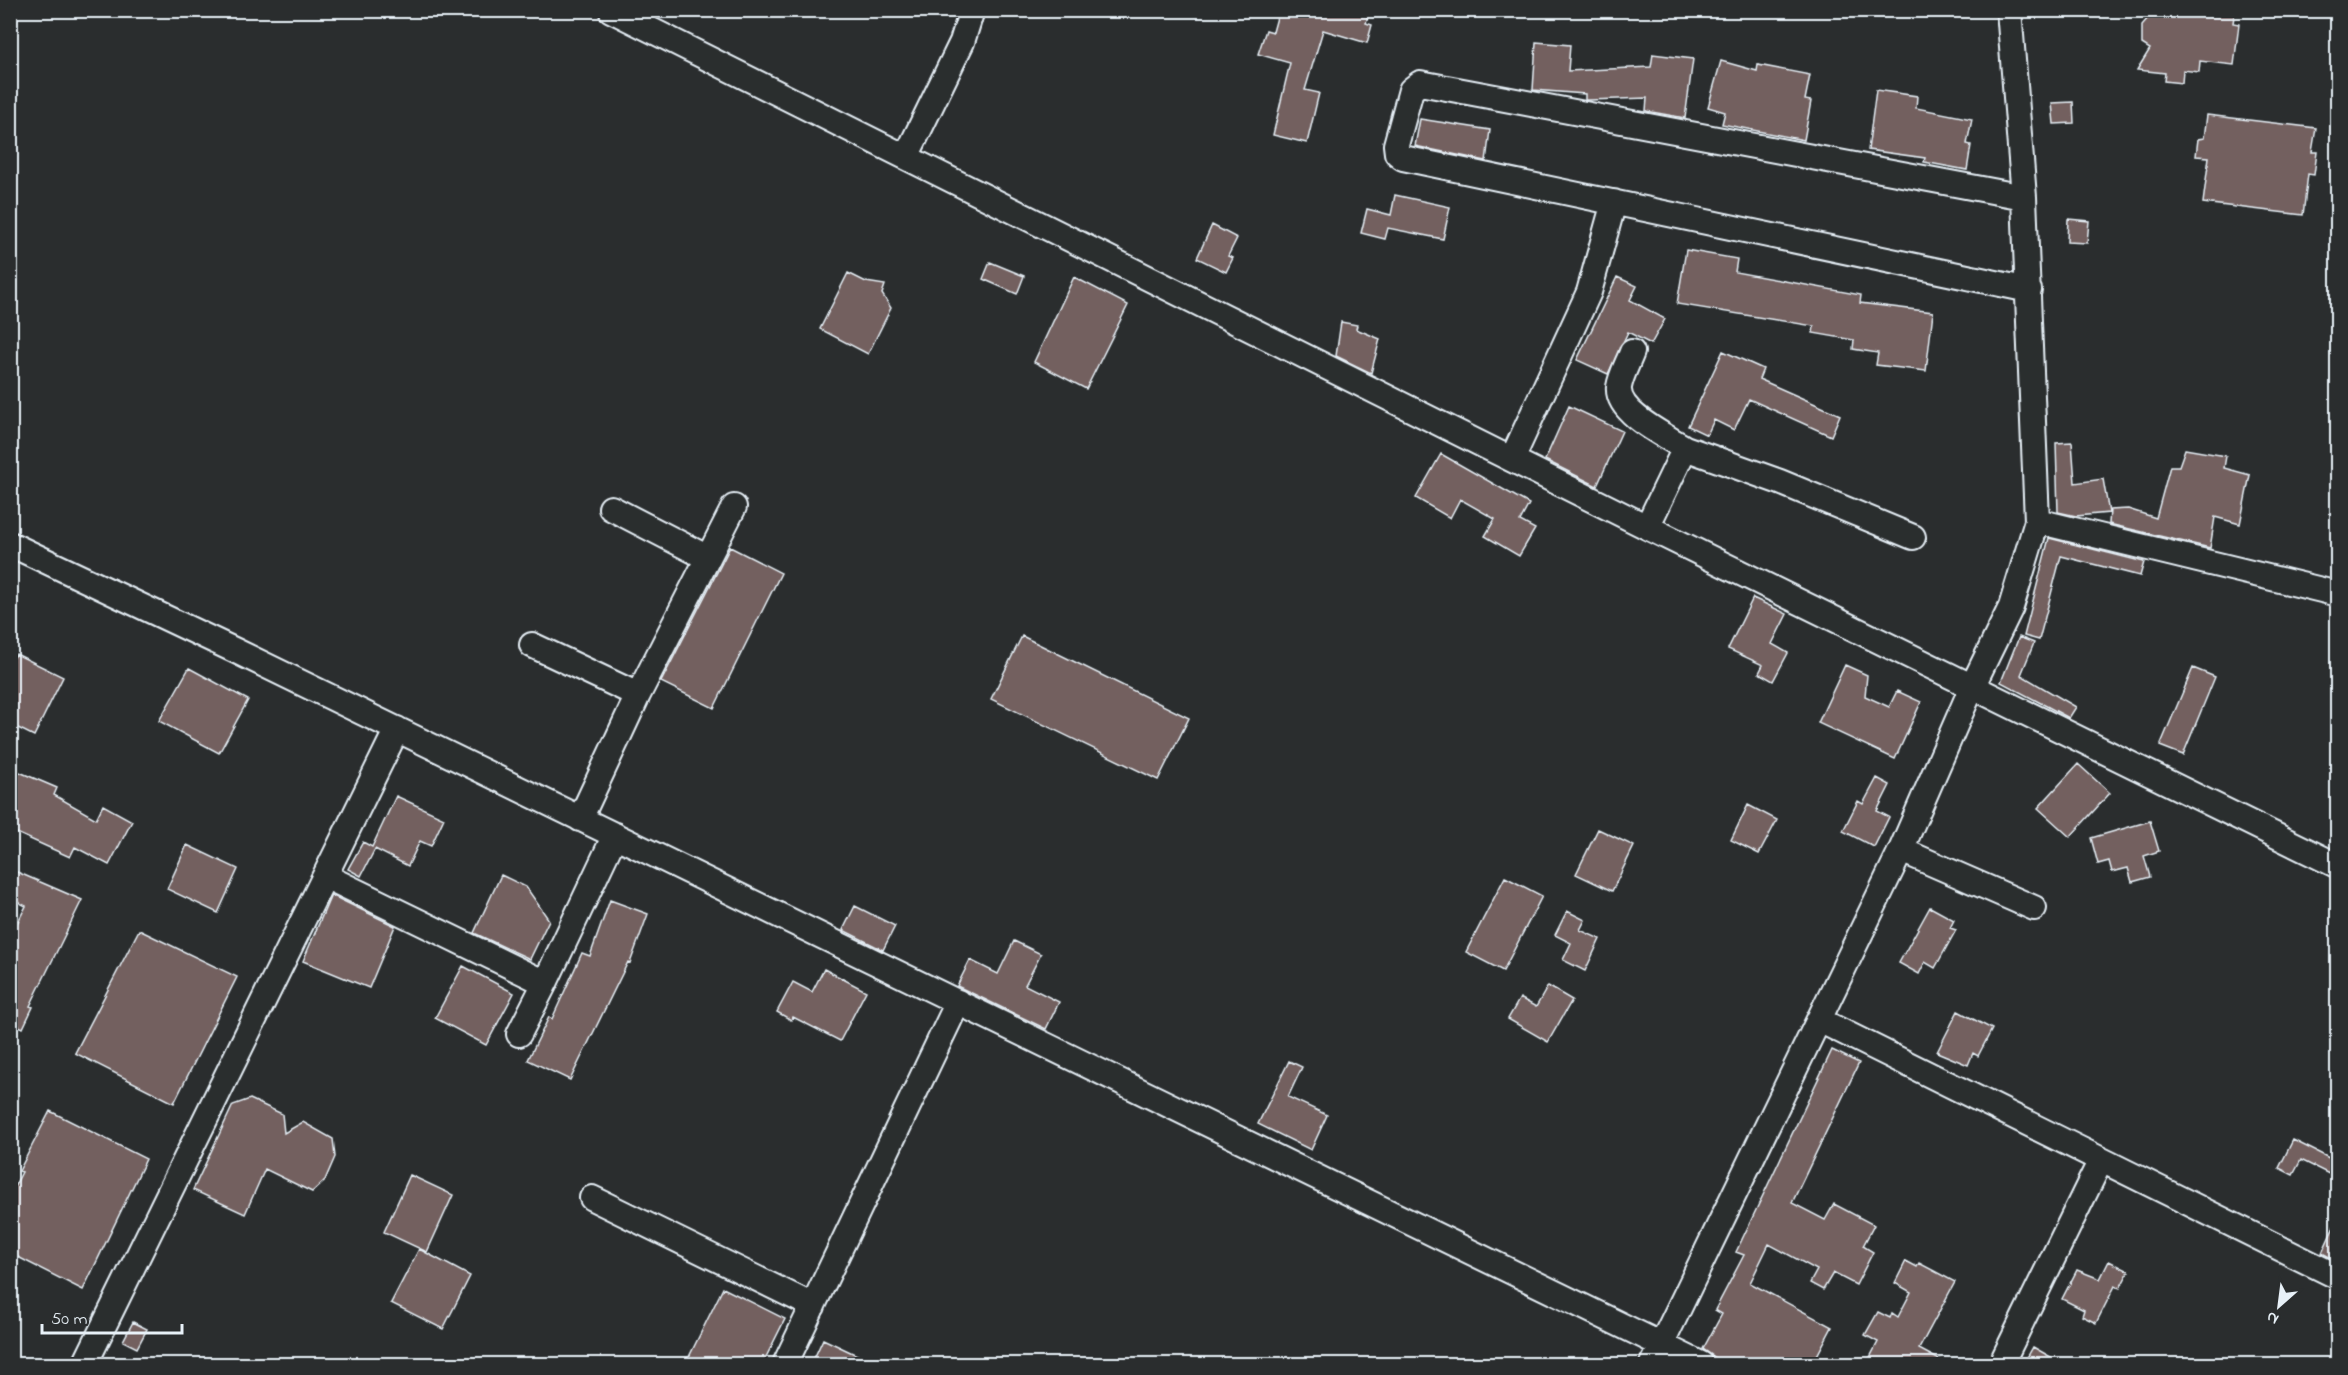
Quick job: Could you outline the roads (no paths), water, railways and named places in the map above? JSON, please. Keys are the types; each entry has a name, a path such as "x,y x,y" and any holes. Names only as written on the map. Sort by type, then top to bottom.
{"street":[{"path":"906,157 962,42 972,10"},
{"path":"1657,1354 1901,850 1972,687 2011,607 2037,521 2024,197 2009,10"},
{"path":"620,13 1647,527 2337,866"},
{"path":"2024,197 1420,83 1411,90 1396,146 1397,153 1403,158 2029,290"},
{"path":"1512,459 1589,292 1614,202"},
{"path":"1632,352 1619,389 1622,404 1640,420 1685,448 1780,482 1913,537"},
{"path":"1647,527 1685,448"},
{"path":"580,819 638,695 734,507"},
{"path":"611,508 708,558"},
{"path":"2037,521 2337,594"},
{"path":"10,544 958,1002 1657,1354 1701,1365"},
{"path":"532,645 638,695"},
{"path":"85,1365 397,729"},
{"path":"519,1034 615,835"},
{"path":"1901,850 2034,908"},
{"path":"325,876 545,982"},
{"path":"785,1365 958,1002"},
{"path":"1819,1020 2337,1277"},
{"path":"2001,1365 2101,1160"},
{"path":"592,1198 813,1306"}]}
